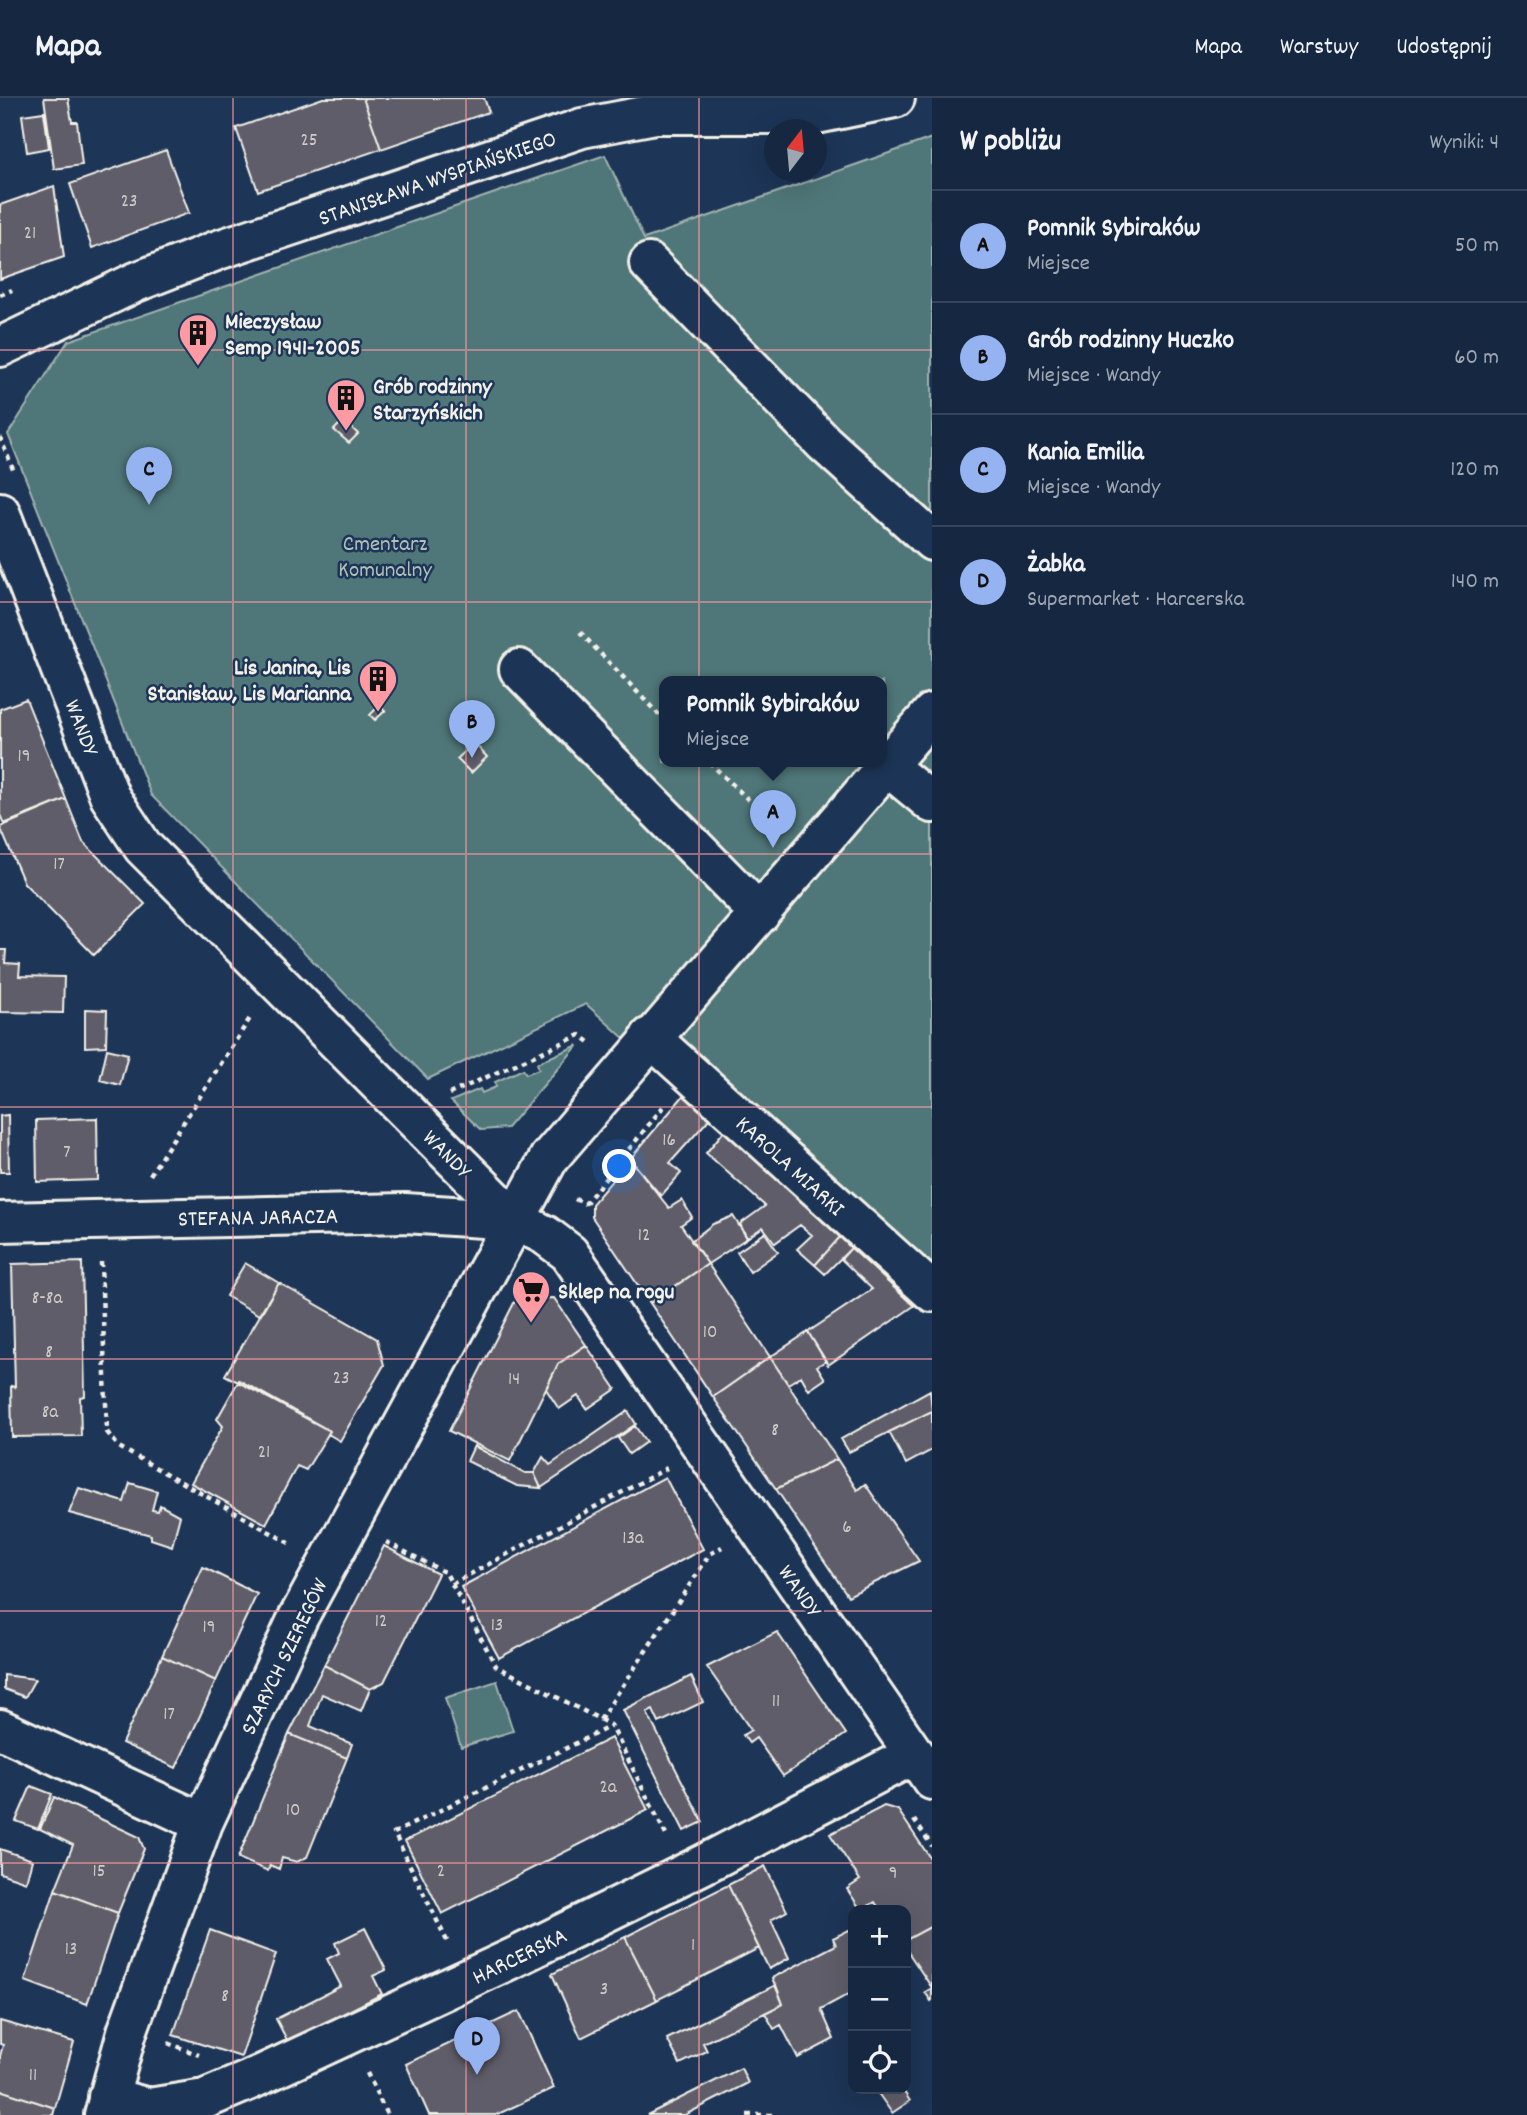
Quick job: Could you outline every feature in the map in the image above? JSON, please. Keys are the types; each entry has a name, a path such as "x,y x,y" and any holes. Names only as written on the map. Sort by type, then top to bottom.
{"street":[{"name":"STANISŁAWA WYSPIAŃSKIEGO","path":"0,347 136,282 206,255 582,128 655,114 817,114 895,98"},
{"path":"649,263 824,443 932,541"},
{"name":"WANDY","path":"0,512 110,797 125,824 144,847 515,1220 545,1235 569,1254 923,1767"},
{"path":"519,668 760,914"},
{"name":"SZARYCH SZEREGÓW","path":"887,766 932,713"},
{"path":"887,766 932,803"},
{"name":"SZARYCH SZEREGÓW","path":"106,2106 127,2032 203,1823 298,1618 549,1158 650,1037 886,767"},
{"name":"KAROLA MIARKI","path":"650,1037 932,1292"},
{"name":"STEFANA JARACZA","path":"0,1222 405,1213 515,1220"},
{"path":"0,1729 203,1823"},
{"name":"HARCERSKA","path":"106,2106 149,2108 205,2099 502,1964 702,1865 923,1767"}],"path":[{"path":"0,437 15,475"},
{"path":"580,632 659,715"},
{"path":"714,767 809,857"},
{"path":"148,1177 257,1008"},
{"path":"438,1099 580,1035 624,1069"},
{"path":"582,1213 585,1204 690,1074"},
{"path":"537,1180 585,1204"},
{"path":"100,1255 107,1433 118,1447 300,1550"},
{"path":"452,1584 674,1465"},
{"path":"379,1539 446,1573 496,1666 611,1725 671,1845"},
{"path":"600,1720 710,1554 726,1544"},
{"path":"448,1943 394,1833 611,1725"},
{"path":"160,2040 205,2057"},
{"path":"366,2071 387,2115"},
{"path":"747,2115 775,2115"}],"green space":[{"name":"Cmentarz Komunalny","path":"932,138 932,1271 626,1040 586,1004 428,1079 151,795 8,434 68,341 605,155 644,239 807,182 827,182 827,175"},
{"path":"578,1045 507,1128 481,1130 451,1101 480,1089 482,1093 496,1087 495,1082 523,1069 526,1074 539,1069 537,1063"},
{"path":"497,1681 513,1731 461,1747 445,1698"}],"building":[{"path":"44,98 68,98 72,122 77,122 82,165 54,169"},
{"path":"323,98 363,98 381,149 258,191 236,128"},
{"path":"363,98 484,98 489,112 381,149"},
{"path":"44,112 49,148 27,152 22,115"},
{"path":"166,150 189,213 92,248 70,184"},
{"path":"54,186 64,257 0,279 0,205"},
{"name":"Grób rodzinny Starzyńskich","path":"344,420 358,434 349,443 334,430"},
{"path":"26,699 66,799 4,824 0,815 0,709"},
{"name":"Lis Janina, Lis Stanisław, Lis Marianna","path":"380,705 385,711 375,720 370,715"},
{"path":"474,743 487,757 471,773 457,759"},
{"path":"66,799 83,842 145,904 94,955 24,883 0,827"},
{"path":"0,950 6,950 5,963 20,964 19,976 64,977 63,1013 0,1012"},
{"path":"85,1009 107,1010 106,1046 85,1047"},
{"path":"107,1049 128,1054 120,1085 100,1080"},
{"path":"684,1095 710,1118 670,1163 681,1173 661,1196 630,1159"},
{"path":"8,1115 9,1172 0,1172 0,1116"},
{"path":"97,1118 98,1180 37,1182 36,1120"},
{"path":"724,1131 840,1237 815,1265 797,1249 812,1235 800,1225 775,1243 763,1227 747,1238 740,1224 765,1206 706,1153"},
{"path":"630,1159 669,1208 682,1200 692,1217 681,1225 708,1264 650,1303 592,1217 592,1204"},
{"path":"733,1216 747,1238 708,1264 691,1241 713,1224"},
{"path":"765,1233 778,1252 750,1272 737,1252"},
{"path":"840,1237 851,1248 825,1274 815,1265"},
{"path":"851,1248 914,1306 828,1365 808,1332 872,1289 841,1259"},
{"path":"82,1262 85,1396 80,1397 81,1436 12,1437 11,1386 15,1387 12,1264"},
{"path":"245,1263 279,1283 259,1315 226,1296"},
{"path":"708,1264 770,1357 713,1397 650,1303"},
{"path":"279,1283 377,1339 384,1365 340,1441 328,1434 330,1431 225,1375"},
{"path":"554,1298 586,1345 558,1364 510,1461 449,1431 516,1299"},
{"path":"808,1332 826,1361 817,1366 825,1379 809,1390 801,1376 788,1384 770,1357"},
{"path":"586,1345 616,1389 587,1409 578,1396 559,1409 546,1389 558,1364"},
{"path":"770,1357 837,1459 776,1489 713,1397"},
{"path":"239,1380 330,1431 306,1470 297,1466 266,1524 191,1483 223,1426 217,1419"},
{"path":"930,1390 932,1411 849,1452 841,1439"},
{"path":"628,1411 636,1424 541,1488 534,1473 543,1457 550,1465"},
{"path":"932,1411 932,1450 906,1464 889,1432"},
{"path":"635,1426 646,1442 629,1454 618,1438"},
{"path":"474,1446 525,1473 534,1473 541,1488 517,1486 467,1461"},
{"path":"837,1459 857,1490 865,1484 919,1561 848,1596 776,1489"},
{"path":"665,1477 703,1549 499,1658 461,1587"},
{"path":"130,1483 157,1491 152,1510 158,1511 160,1505 180,1516 172,1546 151,1539 151,1535 69,1513 79,1488 124,1502"},
{"path":"384,1546 438,1574 384,1682 370,1689 324,1665"},
{"path":"203,1567 257,1594 216,1681 162,1656"},
{"path":"777,1632 846,1734 783,1776 756,1738 749,1743 743,1735 751,1730 707,1667"},
{"path":"162,1656 216,1681 176,1768 122,1743"},
{"path":"324,1665 370,1689 361,1711 322,1694 310,1726 352,1744 347,1758 289,1734"},
{"path":"4,1675 35,1679 25,1697 4,1689"},
{"path":"691,1676 703,1702 659,1723 653,1710 647,1713 703,1822 684,1831 623,1710"},
{"path":"289,1734 347,1758 307,1857 297,1862 282,1858 279,1869 270,1865 268,1871 238,1858"},
{"path":"611,1738 648,1810 442,1914 405,1841"},
{"path":"31,1786 52,1794 38,1829 16,1821"},
{"path":"54,1797 139,1837 144,1849 118,1913 55,1890 73,1845 40,1829"},
{"path":"884,1806 898,1810 932,1861 932,1926 911,1937 911,1905 877,1905 875,1902 858,1905 847,1889 860,1880 830,1834"},
{"path":"0,1849 32,1860 26,1882 0,1873"},
{"path":"765,1866 787,1911 771,1920 789,1958 769,1969 728,1885"},
{"path":"728,1885 759,1948 657,2000 625,1937"},
{"path":"55,1890 118,1913 87,2004 25,1981"},
{"path":"932,1926 932,1988 911,1956 911,1937"},
{"path":"365,1928 386,1970 373,1976 382,1994 288,2042 276,2019 341,1986 327,1959 339,1953 335,1943"},
{"path":"210,1930 276,1954 241,2057 173,2035"},
{"path":"848,1930 848,1995 821,2009 834,2039 798,2058 781,2025 774,2029 765,2013 783,2004 772,1978 836,1945 833,1938"},
{"path":"625,1937 657,2000 581,2038 552,1974"},
{"path":"776,1985 783,2004 703,2043 707,2051 680,2064 667,2039"},
{"path":"932,1988 932,2000 931,2001 925,1992"},
{"path":"519,2011 554,2088 496,2115 429,2115 406,2064"},
{"path":"0,2021 74,2042 55,2108 0,2090 0,2056 3,2045 0,2044"},
{"path":"741,2068 748,2083 685,2115 647,2115"},
{"path":"0,2090 55,2108 53,2115 0,2115"},
{"path":"879,2094 905,2094 910,2101 892,2113"}],"place":[{"name":"Mieczysław Semp 1941-2005","path":"198,367"},
{"name":"Grób rodzinny Starzyńskich","path":"346,432"},
{"name":"Kania Emilia","path":"149,505"},
{"name":"Lis Janina, Lis Stanisław, Lis Marianna","path":"378,713"},
{"name":"Grób rodzinny Huczko","path":"472,758"},
{"name":"Pomnik Sybiraków","path":"773,848"},
{"name":"Sklep na rogu","path":"531,1324"},
{"name":"Żabka","path":"477,2075"}]}
